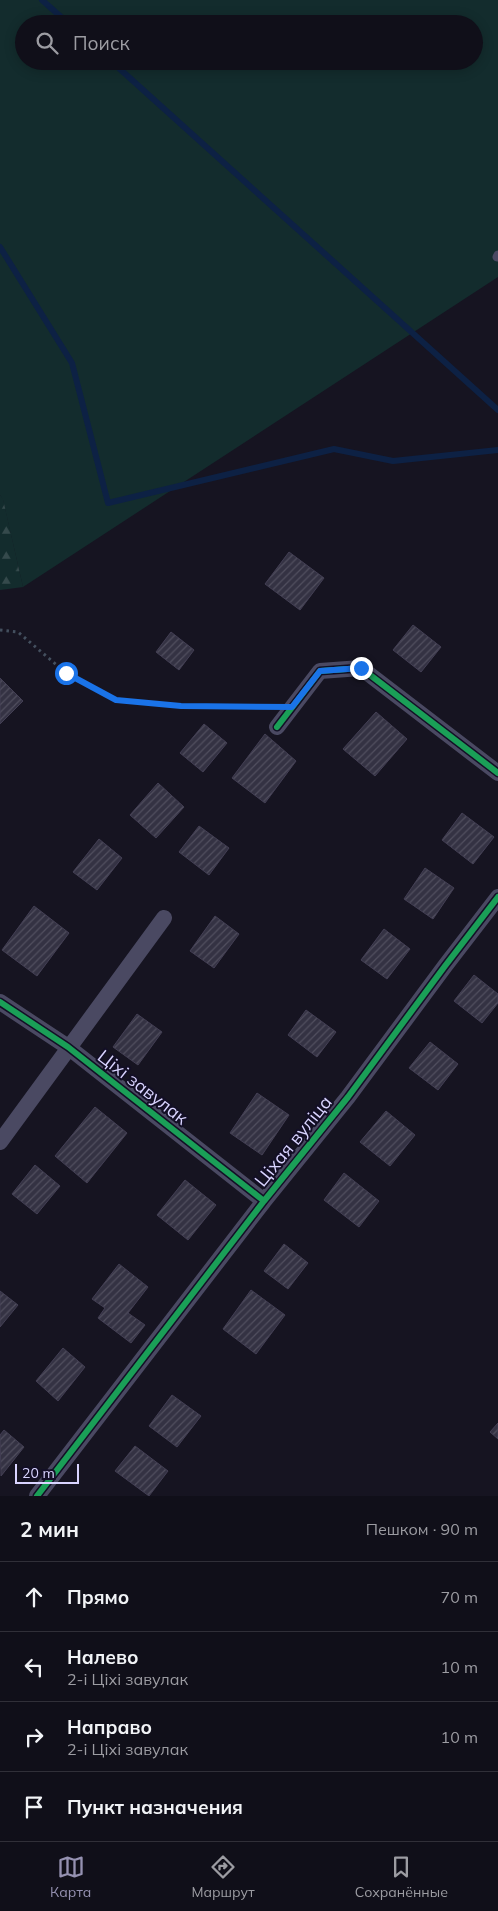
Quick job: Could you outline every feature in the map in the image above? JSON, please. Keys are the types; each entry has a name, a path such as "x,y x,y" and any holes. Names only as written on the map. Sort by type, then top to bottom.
{"street":[{"path":"277,727 320,671 361,668 498,773"},
{"name":"Ціхая вуліца","path":"37,1496 264,1201 348,1097 444,966 498,898"},
{"path":"0,1142 164,918"},
{"name":"Ціхі завулак","path":"0,1002 68,1047 264,1201"}],"path":[{"path":"0,630 18,632 66,673 116,700 181,706 292,707"}],"green space":[{"path":"0,0 498,0 498,277 23,587 3,500 0,495"},
{"path":"0,495 3,499 23,587 0,590"}],"building":[{"path":"289,552 324,578 300,610 265,584"},
{"path":"413,625 441,647 421,672 393,650"},
{"path":"171,632 194,650 179,670 156,652"},
{"path":"0,678 23,701 0,724"},
{"path":"376,712 407,739 375,776 343,749"},
{"path":"204,724 227,743 203,772 180,753"},
{"path":"265,734 296,761 265,803 232,778"},
{"path":"158,783 184,807 156,838 130,815"},
{"path":"462,813 494,837 473,864 442,840"},
{"path":"199,826 229,848 209,875 179,852"},
{"path":"99,839 122,858 97,890 73,872"},
{"path":"425,868 454,888 433,919 404,899"},
{"path":"34,906 69,933 37,976 2,950"},
{"path":"215,916 239,934 214,968 190,951"},
{"path":"384,929 410,949 387,979 361,960"},
{"path":"474,975 498,994 498,1003 482,1023 454,1001"},
{"path":"306,1010 336,1032 317,1057 288,1035"},
{"path":"137,1014 162,1032 138,1065 113,1047"},
{"path":"430,1042 458,1064 438,1090 409,1068"},
{"path":"257,1093 289,1115 262,1155 230,1133"},
{"path":"95,1107 127,1133 87,1183 55,1156"},
{"path":"386,1111 415,1135 390,1166 360,1142"},
{"path":"35,1165 60,1186 37,1214 12,1194"},
{"path":"344,1173 379,1201 359,1227 324,1200"},
{"path":"185,1180 216,1205 188,1240 157,1215"},
{"path":"284,1244 308,1263 288,1289 264,1271"},
{"path":"119,1264 148,1287 128,1313 145,1325 131,1343 98,1318 105,1308 92,1299"},
{"path":"251,1290 285,1315 256,1354 223,1329"},
{"path":"0,1291 18,1305 0,1327"},
{"path":"63,1348 85,1367 58,1401 36,1381"},
{"path":"172,1395 201,1416 177,1447 149,1426"},
{"path":"498,1423 498,1439 490,1432"},
{"path":"4,1430 24,1447 1,1476 0,1435"},
{"path":"135,1446 168,1471 149,1496 115,1471"}],"waterway":[{"path":"42,0 59,15"},
{"path":"121,70 498,410"},
{"path":"0,247 72,363 108,503 334,449 393,461 498,450"}],"cycle path":[{"path":"277,727 320,671 361,668 498,773"},
{"path":"37,1496 264,1201 348,1097 498,897"},
{"path":"0,1002 68,1047 264,1201"}],"route":[{"path":"66,673 116,700 181,706 292,707 320,671 361,668"}]}
